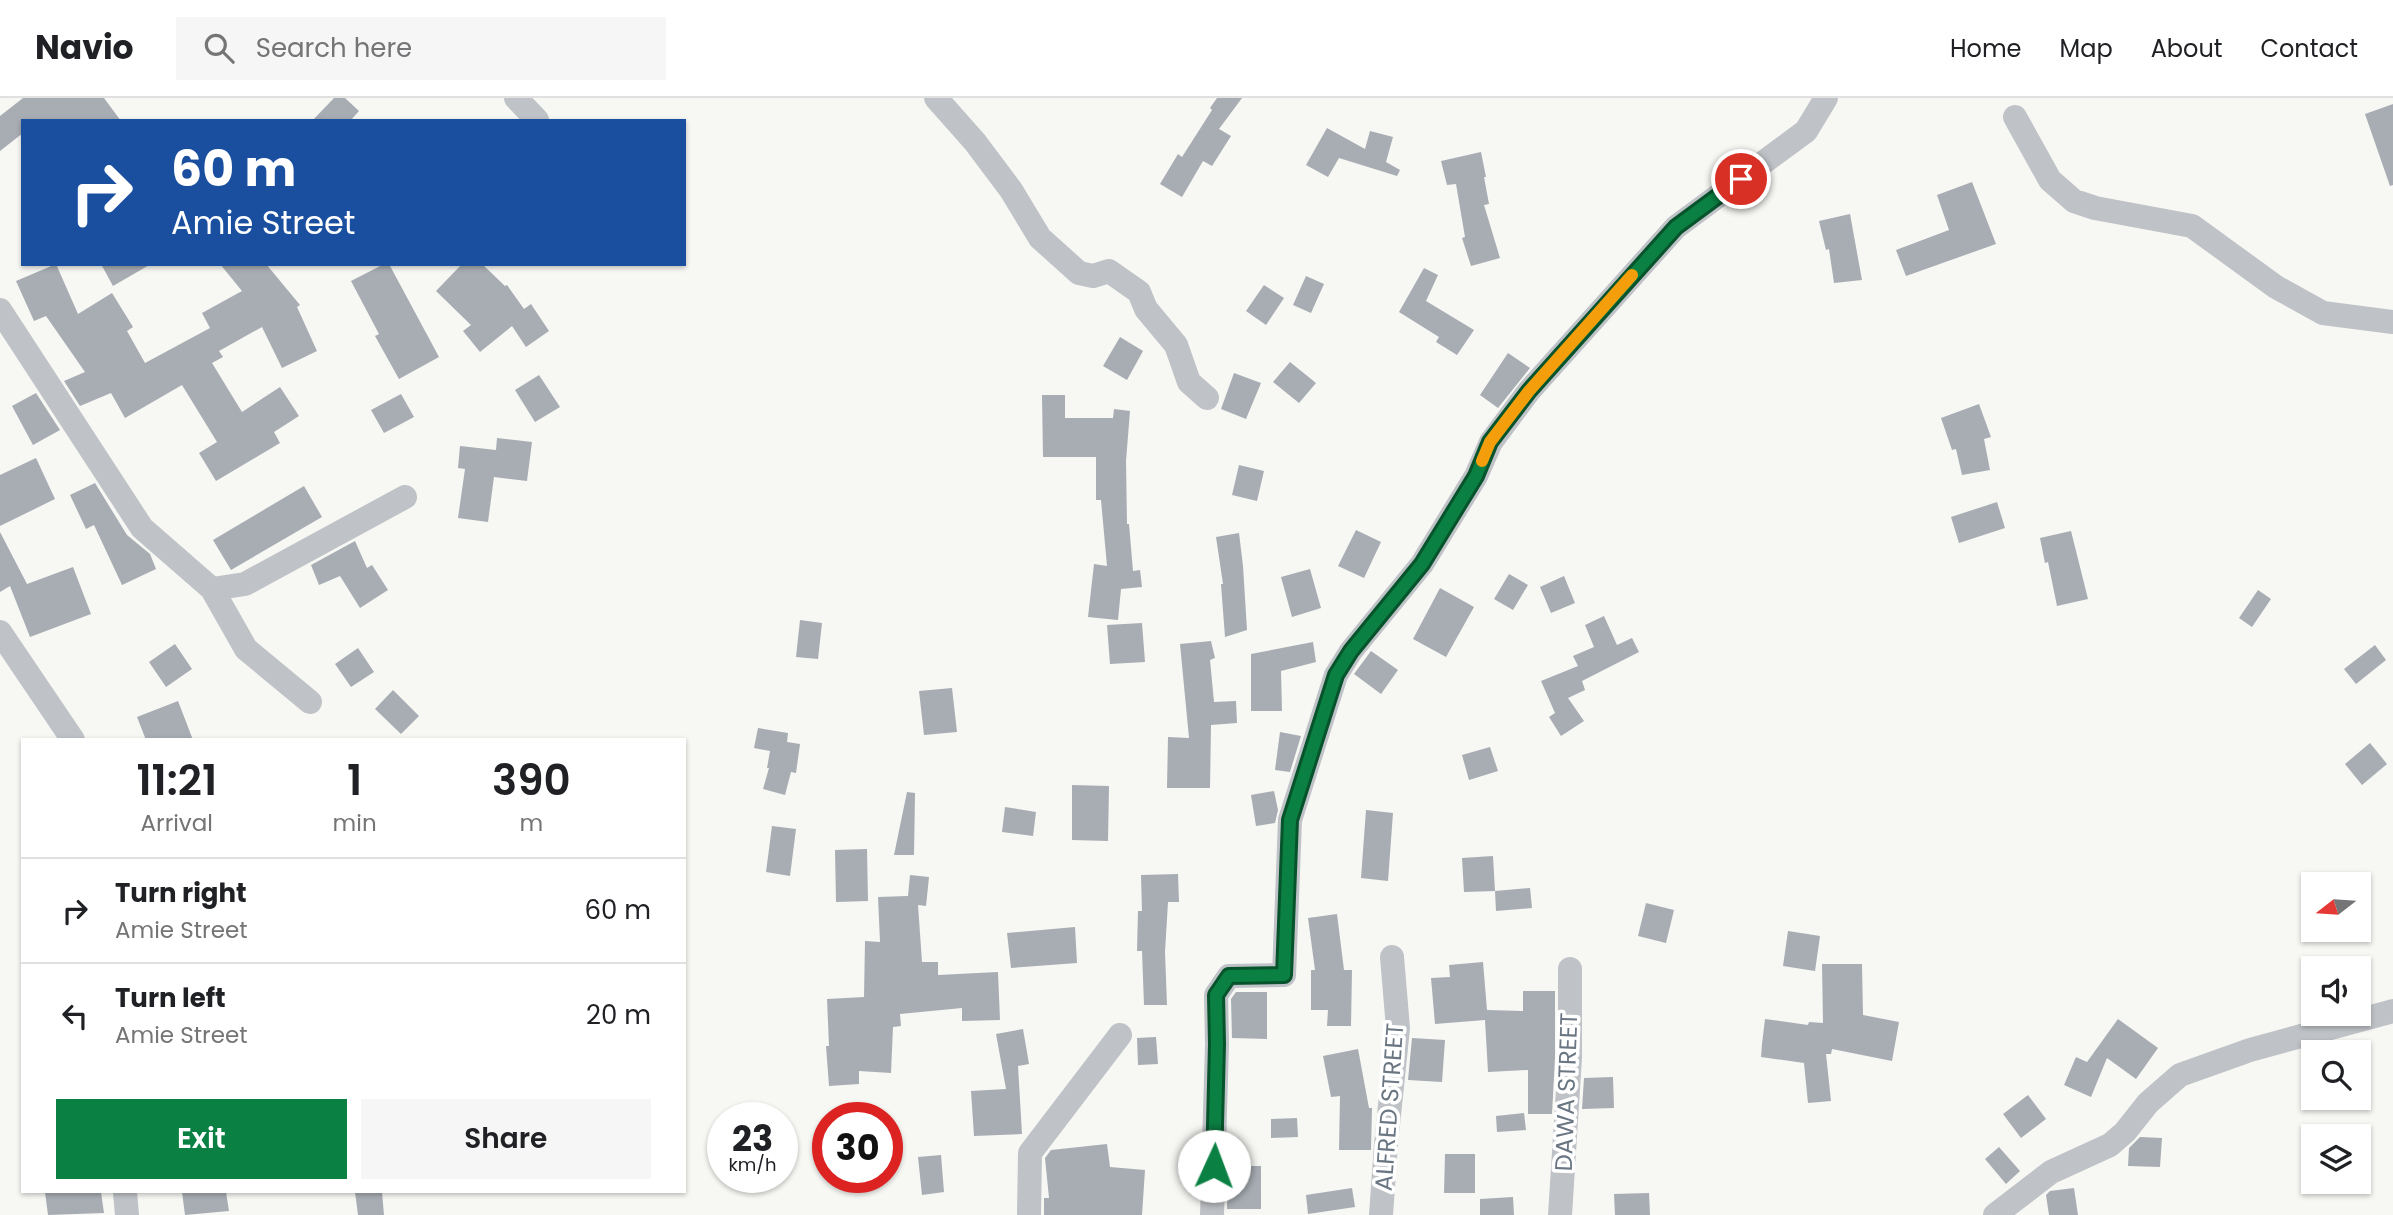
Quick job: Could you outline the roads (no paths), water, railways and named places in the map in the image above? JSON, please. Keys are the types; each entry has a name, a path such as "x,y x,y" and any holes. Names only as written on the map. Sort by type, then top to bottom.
{"street":[{"path":"516,98 536,119"},
{"path":"936,98 975,142 1011,190 1040,238 1079,274 1093,276 1109,271 1139,292 1146,309 1176,345 1189,382 1207,398"},
{"path":"1212,1215 1216,995 1229,976 1284,975 1290,820 1336,675 1351,651 1422,564 1476,476 1490,442 1529,391 1676,227 1806,131 1826,98"},
{"path":"2015,117 2050,180 2074,201 2095,208 2192,226 2276,287 2323,313 2393,322"},
{"path":"0,310 142,528 212,589 246,649 310,702"},
{"path":"212,589 245,584 405,497"},
{"path":"0,632 72,738"},
{"name":"ALFRED STREET","path":"1381,1215 1385,1144 1398,1028 1392,957"},
{"name":"DAWA STREET","path":"1560,1215 1570,1058 1570,969"},
{"path":"1995,1215 2051,1172 2110,1145 2125,1132 2148,1103 2180,1075 2250,1050 2393,1012"},
{"path":"1028,1215 1030,1153 1120,1035"},
{"path":"125,1193 127,1215"}]}
